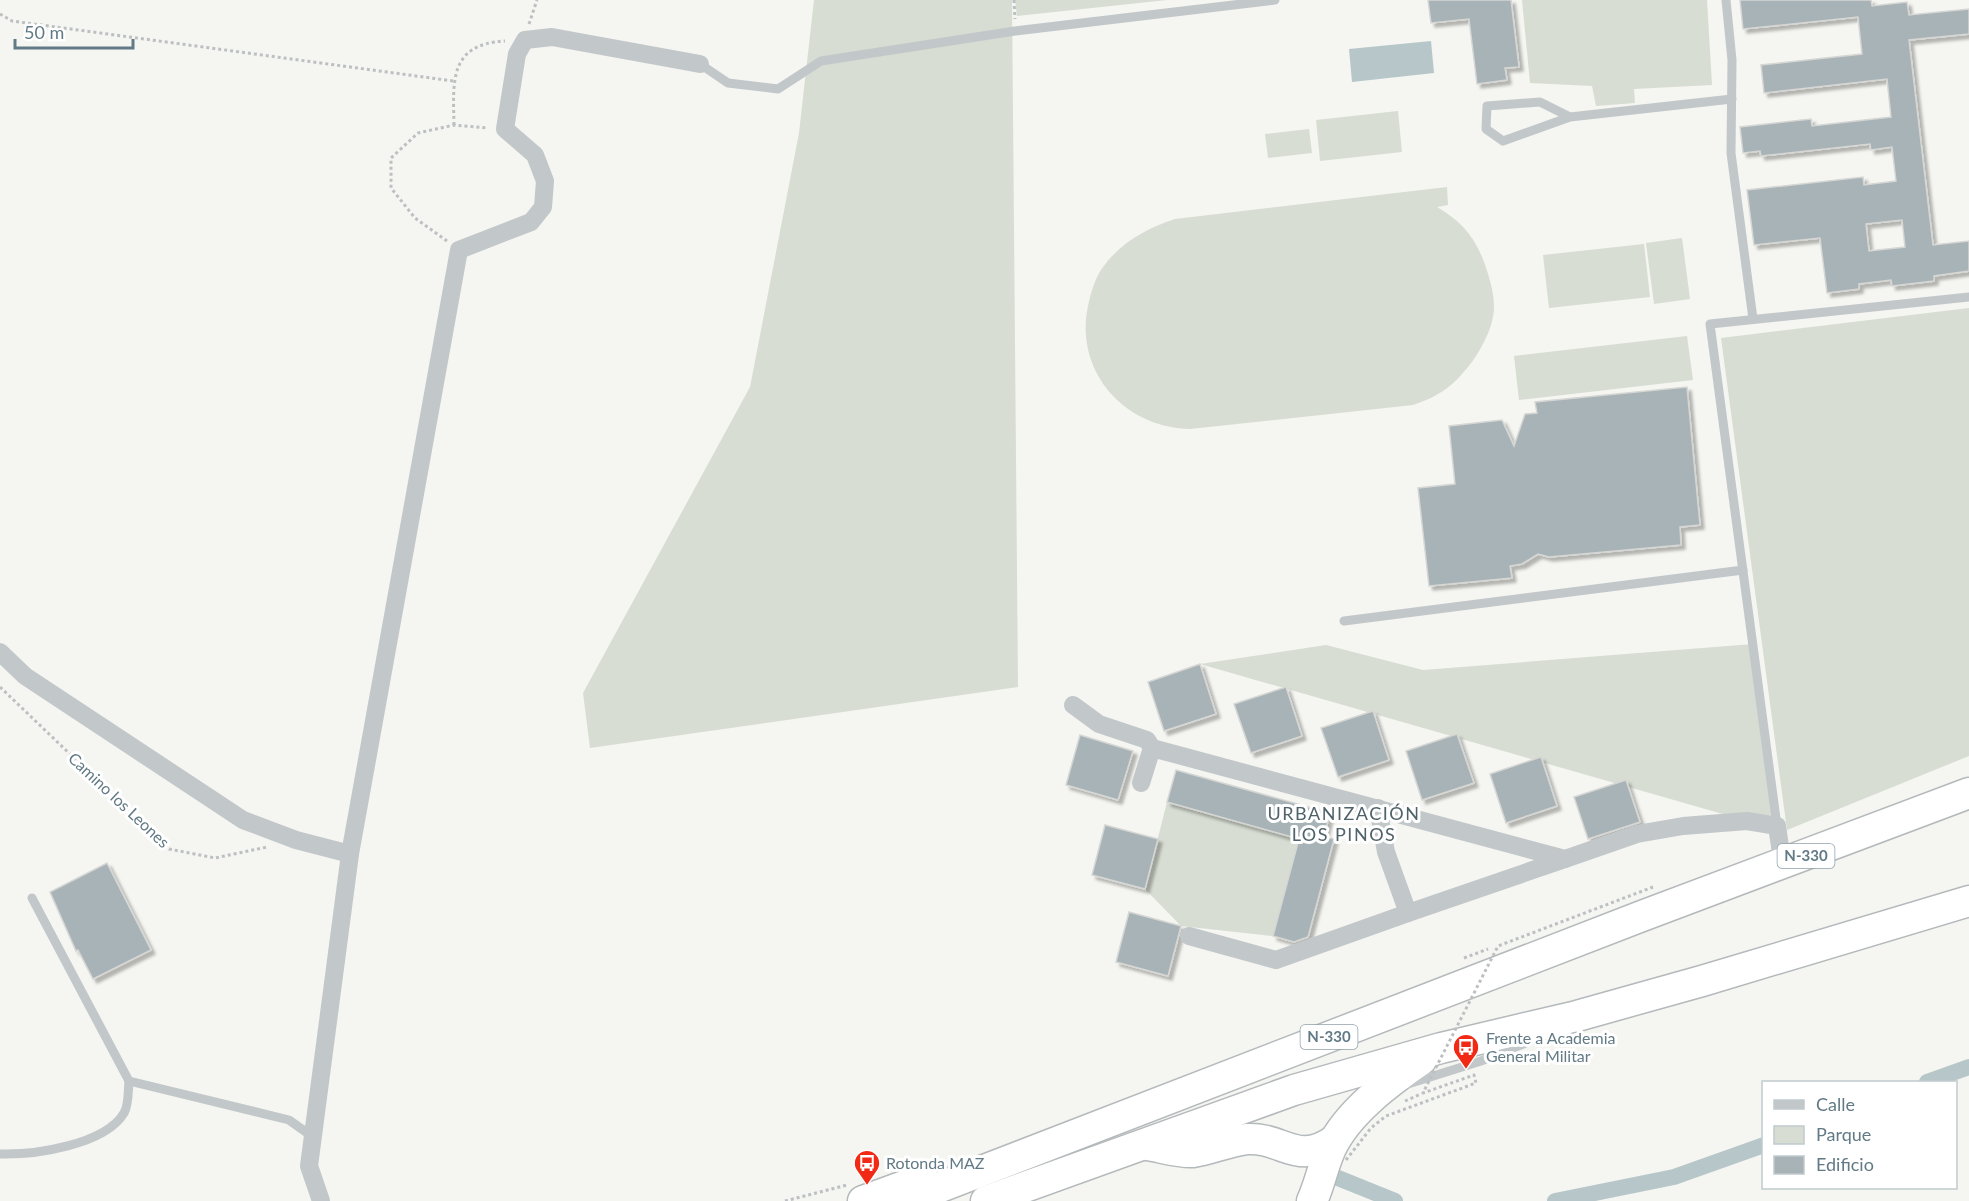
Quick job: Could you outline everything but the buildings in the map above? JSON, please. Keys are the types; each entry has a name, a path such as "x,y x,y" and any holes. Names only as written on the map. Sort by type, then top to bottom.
{"highway":[{"path":"1642,916 1779,839 1969,780"},
{"name":"N-330","path":"904,1201 1642,916 1969,793"},
{"name":"N-330","path":"986,1201 1294,1090 1441,1048 1577,1016 1918,916 1964,907"},
{"path":"1312,1201 1328,1154 1340,1150 1356,1114 1392,1097 1416,1064 1441,1048"},
{"path":"1144,1144 1191,1152 1247,1139 1269,1142 1284,1149 1295,1159 1304,1182 1305,1201"},
{"path":"1284,1149 1340,1150"},
{"path":"860,1192 956,1167 1016,1158"}],"street":[{"path":"321,1201 309,1166 350,854 459,250 531,222 543,207 545,181 535,155 505,129 517,54 525,40 552,37 700,64"},
{"path":"0,652 24,676 243,820 296,840 350,854"},
{"path":"1073,705 1099,724 1147,740 1152,748 1565,859"},
{"path":"1142,783 1152,748"},
{"path":"1378,808 1386,852 1408,913"},
{"path":"1189,936 1276,960 1637,834 1683,826 1747,821 1779,839"}],"lane":[{"path":"700,64 728,83 778,89 821,61 1015,32 1275,0"},
{"path":"1726,0 1732,60 1731,153 1753,319"},
{"path":"1570,117 1540,102 1487,106 1486,129 1503,141 1570,117 1732,99"},
{"path":"1779,839 1710,324 1969,297"},
{"path":"1344,621 1743,570"},
{"path":"0,1154 21,1155 47,1149 87,1139 111,1128 125,1112 129,1081 32,898"},
{"path":"1392,1097 1445,1073 1513,1049 1577,1016"},
{"path":"129,1081 289,1120 313,1137"}],"path":[{"path":"454,125 453,81 465,54 487,42 525,40 537,0"},
{"path":"1014,0 1015,32"},
{"path":"0,14 12,21 453,81"},
{"path":"459,250 415,218 391,188 391,158 418,133 454,125 505,129"},
{"name":"Camino los Leones","path":"0,687 169,849 215,858 296,840"},
{"path":"1464,958 1653,887"},
{"path":"1423,1093 1498,946"},
{"path":"1340,1150 1365,1134 1386,1116 1476,1083 1474,1075 1423,1093 1392,1097"},
{"path":"785,1201 860,1192"}],"green space":[{"path":"814,0 1012,0 1018,687 590,748 583,693 750,387 799,133"},
{"path":"1015,0 1167,0 1017,16"},
{"path":"1522,0 1707,0 1712,85 1634,89 1635,103 1596,106 1592,86 1530,83"},
{"path":"1398,111 1402,152 1320,161 1316,120"},
{"path":"1309,129 1312,153 1268,158 1265,134"},
{"path":"1447,187 1448,205 1437,207 1460,224 1476,245 1489,278 1494,307 1489,331 1475,357 1467,369 1448,388 1435,396 1413,405 1190,429 1166,426 1145,419 1125,407 1109,392 1097,374 1089,353 1086,330 1088,306 1094,285 1100,271 1110,258 1144,232 1175,219"},
{"path":"1682,238 1690,299 1654,304 1646,243"},
{"path":"1644,244 1650,297 1549,308 1543,255"},
{"path":"1969,308 1969,756 1787,830 1721,338"},
{"path":"1687,336 1693,380 1519,400 1514,356"},
{"path":"1753,644 1777,826 1747,821 1200,664 1326,645 1423,670"},
{"path":"1167,802 1299,839 1273,936 1181,926 1145,889"}],"shaded area":[{"path":"1431,41 1434,73 1352,82 1349,49"}],"waterway":[{"path":"1930,1081 1969,1067"},
{"path":"1555,1201 1674,1177 1762,1146"},
{"path":"1333,1176 1395,1201"}],"place":[{"name":"Frente a Academia General Militar","path":"1466,1070"},
{"name":"Rotonda MAZ","path":"867,1186"}],"district":[{"name":"URBANIZACIÓN LOS PINOS","path":"1344,824"}]}
